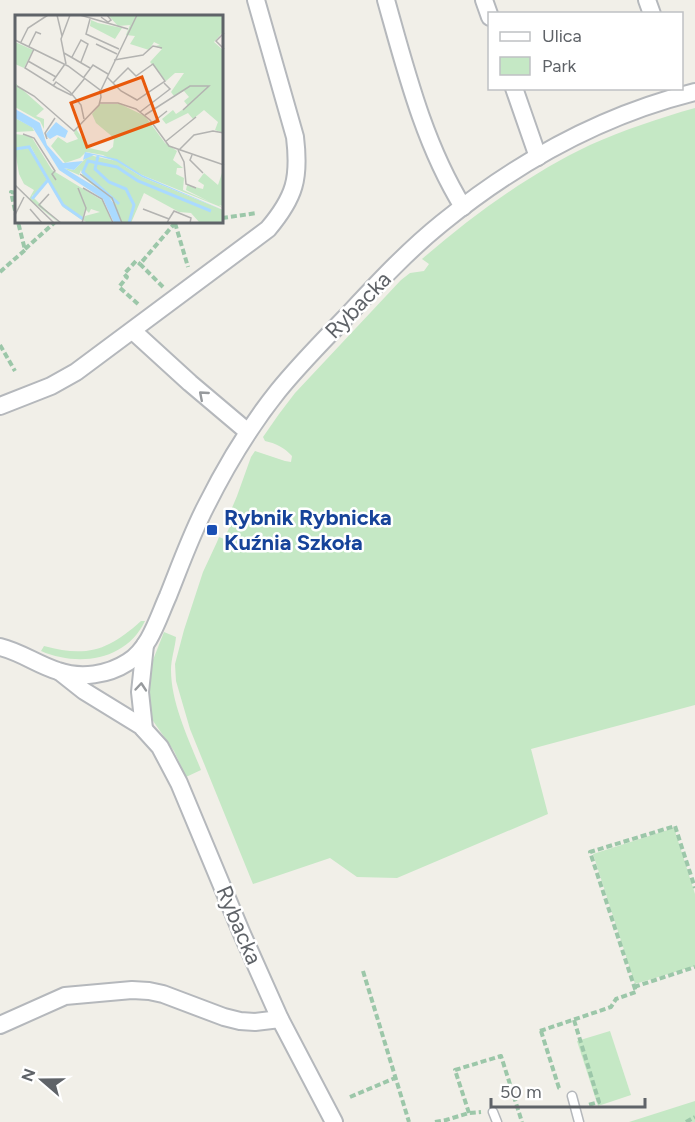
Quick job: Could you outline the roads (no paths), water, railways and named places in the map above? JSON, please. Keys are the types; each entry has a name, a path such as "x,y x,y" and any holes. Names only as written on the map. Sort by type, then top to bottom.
{"street":[{"path":"0,406 51,386 76,372 267,229 281,213 290,198 296,177 295,137 256,0"},
{"path":"386,0 413,98 449,184 463,207"},
{"path":"515,90 538,156"},
{"name":"Rybacka","path":"59,672 73,675 97,674 109,671 134,658 145,645 157,622 205,506 248,432 282,386 376,285 435,228 509,174 538,156 586,130 684,92"},
{"path":"133,331 248,432"},
{"name":"Rybacka","path":"144,729 140,692 145,645"},
{"path":"0,646 59,672"},
{"name":"Rybacka","path":"59,672 76,686 144,729 160,747 280,1019 334,1122"},
{"path":"0,1025 65,996 132,990 163,994 240,1021 280,1019"}],"lane":[{"path":"572,1096 579,1122"},
{"path":"493,1112 497,1122"}],"place":[{"name":"Rybnik Rybnicka Kuźnia Szkoła","path":"212,530"}]}
